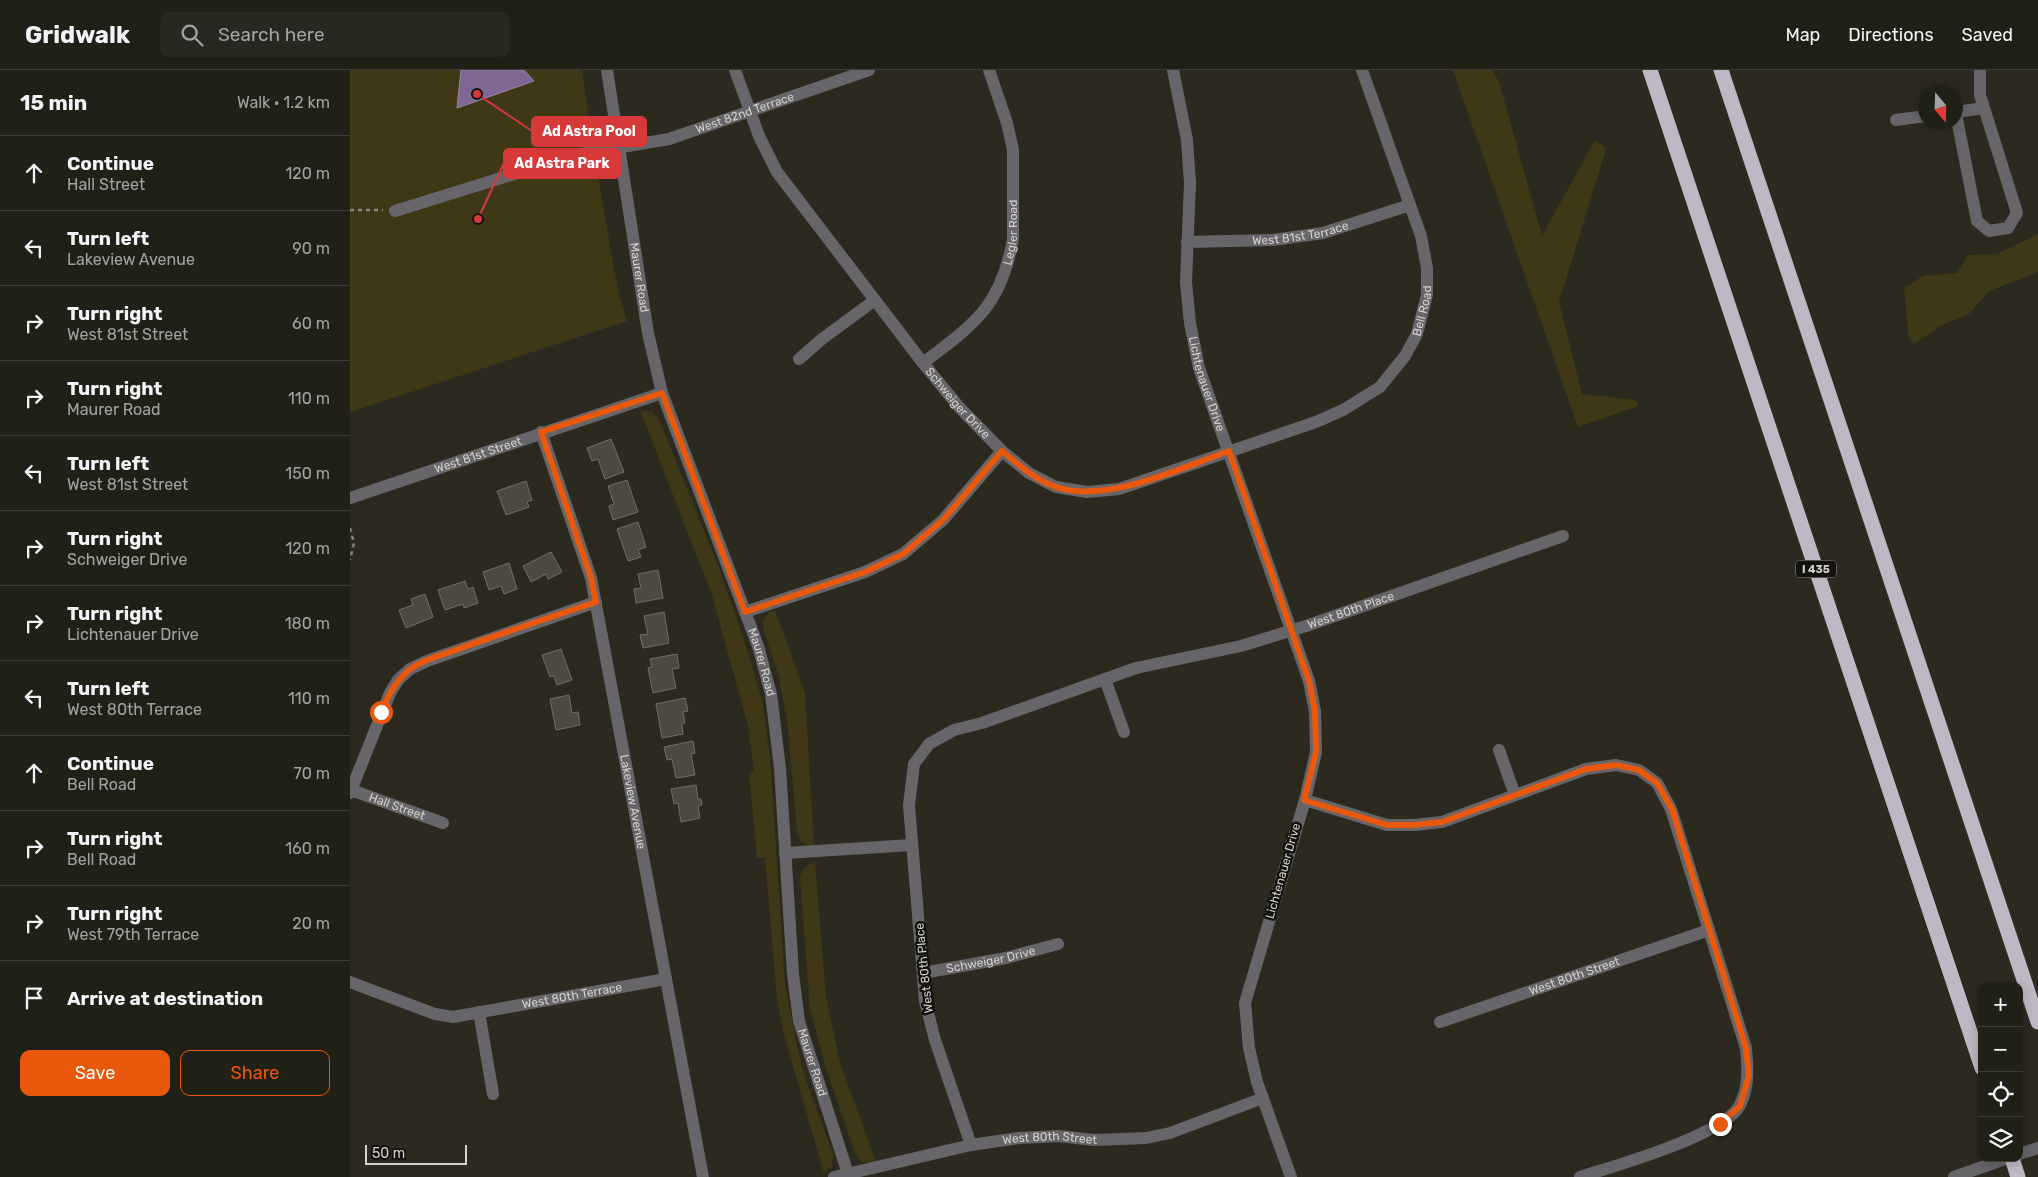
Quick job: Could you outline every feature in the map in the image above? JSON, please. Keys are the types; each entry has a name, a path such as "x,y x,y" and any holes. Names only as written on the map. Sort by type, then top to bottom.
{"highway":[{"name":"I 435","path":"1650,70 1978,1056"},
{"path":"1721,70 2038,1022"},
{"path":"2013,1162 2018,1177"}],"street":[{"name":"Maurer Road","path":"607,70 648,333 662,393 764,666 775,715 793,974 799,1021 848,1175"},
{"name":"Schweiger Drive","path":"735,70 749,110 769,158 777,172 923,363 959,407 1002,451 1041,480 1056,487 1087,492 1119,489 1229,451"},
{"name":"West 82nd Terrace","path":"395,211 575,155 669,138 869,70"},
{"name":"Legler Road","path":"923,363 964,331 988,306 1000,287 1011,253 1013,239 1014,150 1007,123 988,70"},
{"name":"Lichtenauer Drive","path":"1172,70 1186,140 1190,183 1186,282 1190,323 1199,368 1292,630 1309,681 1315,711 1316,752 1304,800 1245,1003 1249,1048 1263,1098 1291,1177"},
{"name":"Bell Road","path":"1229,451 1316,422 1343,410 1380,387 1404,356 1416,334 1427,295 1425,260 1421,236 1362,70"},
{"path":"1959,130 1977,221 1989,230 2008,228 2017,212 1980,95 1980,70"},
{"path":"1963,112 1984,108"},
{"path":"1896,120 1918,117"},
{"name":"West 81st Terrace","path":"1187,242 1273,240 1323,234 1410,205"},
{"path":"799,359 822,339 875,300"},
{"name":"West 81st Street","path":"350,498 541,432 662,393"},
{"name":"Lakeview Avenue","path":"541,432 591,578 703,1177"},
{"path":"745,612 865,572 903,554 943,520 1002,451"},
{"name":"West 80th Place","path":"971,1145 935,1040 925,1001 909,805 914,764 930,744 954,730 982,723 1136,668 1241,646 1563,536"},
{"name":"Hall Street","path":"443,823 351,791 390,693 398,680 410,669 427,661 596,602"},
{"path":"1105,679 1124,732"},
{"path":"1499,750 1515,795"},
{"path":"1304,800 1387,825 1414,825 1442,822 1586,769 1616,765 1639,770 1657,783 1672,809 1746,1048 1749,1075 1740,1106 1720,1124 1686,1141 1580,1177"},
{"path":"785,853 912,845"},
{"name":"West 80th Street","path":"1440,1022 1709,930"},
{"name":"Schweiger Drive","path":"923,973 1006,958 1058,944"},
{"name":"West 80th Terrace","path":"350,982 435,1014 453,1016 666,979"},
{"path":"479,1012 493,1094"},
{"name":"West 80th Street","path":"834,1177 971,1145 1019,1138 1059,1136 1094,1140 1146,1138 1170,1133 1263,1098"},
{"path":"2023,1153 2038,1148"},
{"path":"1954,1177 1997,1162"}],"path":[{"path":"350,210 395,211"},
{"path":"350,528 354,543 350,560"}],"shaded area":[{"path":"350,70 582,70 613,263 627,321 350,412"},
{"path":"461,70 524,70 534,81 457,108"},
{"path":"1453,70 1493,70 1500,85 1542,236 1595,140 1606,149 1559,302 1582,394 1636,400 1638,406 1578,427"},
{"path":"2038,234 2038,272 1989,291 1969,314 1942,325 1914,344 1909,339 1904,288 1923,276 1957,273 1968,255 1997,254"},
{"path":"640,410 652,412 659,419 719,568 762,700 770,757 785,985 798,1051 807,1083 833,1154 832,1166 824,1173 784,1035 777,999 765,857 757,858 749,774 754,771 748,726 712,595"},
{"path":"775,610 805,693 814,846 802,842 797,831 788,727 779,677 763,628 766,617"},
{"path":"815,862 826,997 840,1063 876,1162 862,1162 855,1153 825,1065 810,1009 800,877 805,867"}],"building":[{"path":"611,439 624,472 605,479 598,459 592,461 587,448"},
{"path":"627,480 638,512 613,520 609,506 614,504 608,486"},
{"path":"526,481 532,500 527,502 529,507 506,515 497,491"},
{"path":"638,522 646,547 638,550 641,557 628,561 617,529"},
{"path":"551,552 562,572 548,579 546,574 531,582 523,566"},
{"path":"509,563 517,589 504,594 501,586 489,590 483,572"},
{"path":"658,570 663,598 636,603 634,589 641,588 638,574"},
{"path":"465,581 468,589 473,587 478,603 464,608 463,604 445,610 438,590"},
{"path":"425,594 433,617 406,628 399,610 413,605 411,599"},
{"path":"664,612 669,643 643,648 640,635 648,634 644,616"},
{"path":"561,649 572,680 557,685 554,676 550,677 542,655"},
{"path":"677,654 679,668 672,669 676,688 653,693 648,668 652,667 650,659"},
{"path":"569,695 572,713 578,712 580,725 556,730 550,699"},
{"path":"685,698 688,711 683,712 685,723 682,724 683,734 662,738 656,704"},
{"path":"693,741 695,753 691,754 695,775 676,778 672,759 667,760 664,747"},
{"path":"696,785 698,799 701,799 702,805 698,806 700,818 681,822 678,803 674,804 671,789"}],"place":[{"name":"Ad Astra Pool","path":"477,94"},
{"name":"Ad Astra Park","path":"478,219"}],"route":[{"path":"381,712 398,680 410,669 482,641 596,602 591,578 541,432 662,393 745,612 865,572 903,554 943,520 1002,451 1041,480 1056,487 1087,492 1119,489 1229,451 1309,681 1315,711 1316,752 1304,800 1387,825 1414,825 1442,822 1586,769 1616,765 1639,770 1657,783 1672,809 1746,1048 1749,1075 1740,1106 1720,1124"}]}
